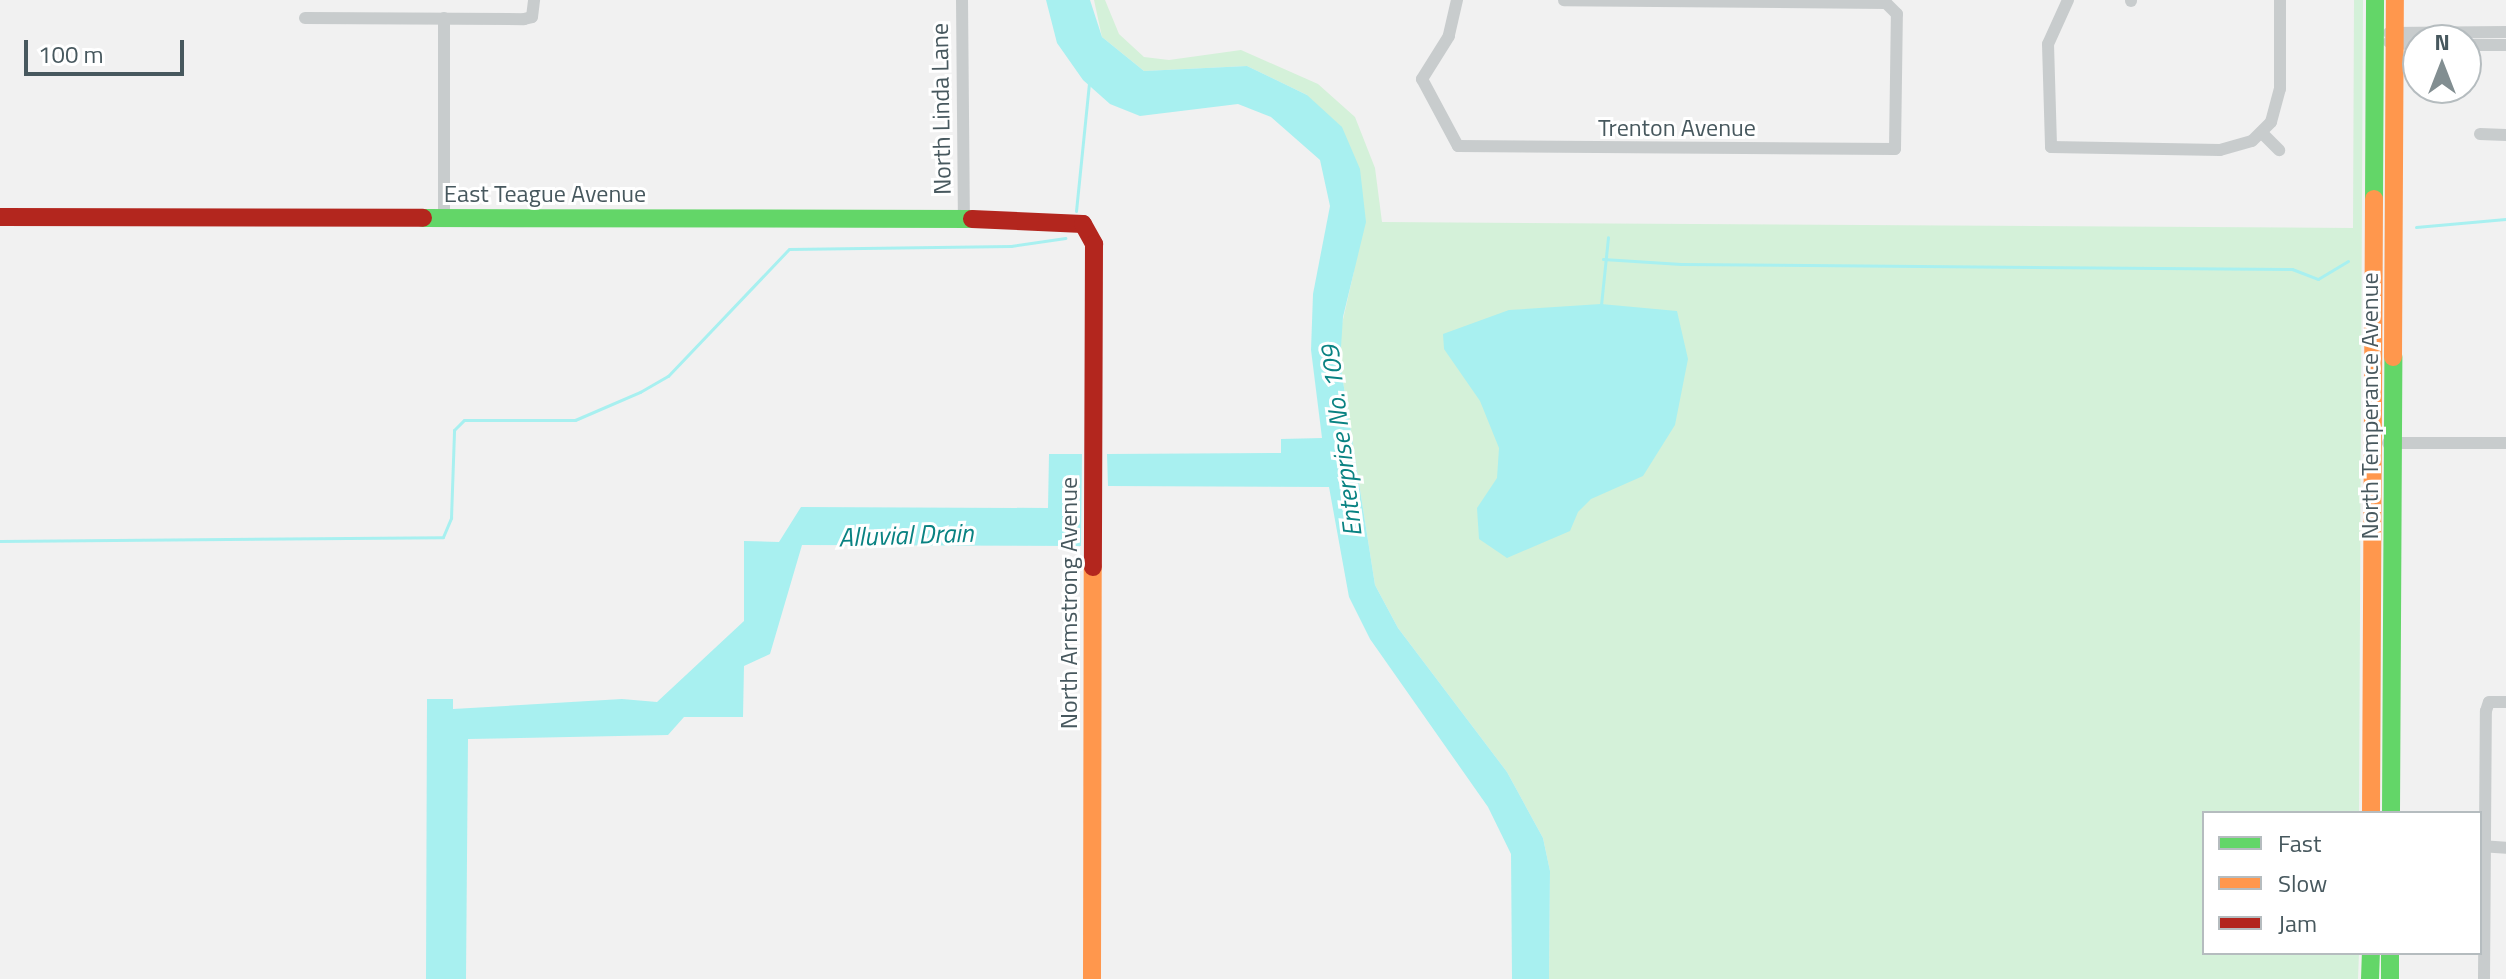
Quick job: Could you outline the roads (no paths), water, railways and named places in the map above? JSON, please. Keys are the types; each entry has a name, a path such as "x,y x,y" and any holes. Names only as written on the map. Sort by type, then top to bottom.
{"street":[{"path":"305,18 532,17 534,0"},
{"name":"North Linda Lane","path":"962,0 964,219"},
{"name":"Trenton Avenue","path":"1457,0 1449,36 1427,63 1422,79 1458,146 1895,149 1894,6 1761,1"},
{"path":"1564,0 1761,1"},
{"path":"2068,0 2048,44 2051,147 2220,150 2263,134 2277,107 2280,89 2280,0"},
{"name":"North Temperance Avenue","path":"2371,811 2375,0"},
{"name":"North Temperance Avenue","path":"2391,811 2395,0"},
{"path":"444,18 444,218"},
{"path":"2375,36 2395,38 2506,32"},
{"path":"2395,38 2402,40"},
{"path":"2482,45 2506,45"},
{"path":"2263,134 2279,150"},
{"path":"2480,134 2506,135"},
{"name":"East Teague Avenue","path":"0,217 964,219 1078,221 1087,228"},
{"name":"North Armstrong Avenue","path":"1087,228 1094,244 1092,979"},
{"path":"2372,443 2506,443"},
{"path":"2484,979 2482,848 2489,702 2506,702"},
{"path":"2482,848 2506,848"},
{"path":"2370,979 2371,955"},
{"path":"2390,955 2390,979"}],"water":[{"name":"Enterprise No. 109","path":"1046,0 1090,0 1102,37 1144,71 1247,66 1307,95 1342,127 1360,169 1366,222 1343,317 1340,362 1375,585 1398,628 1507,772 1543,838 1550,871 1549,979 1512,979 1511,854 1488,807 1370,639 1349,597 1329,487 1108,486 1107,454 1281,453 1281,439 1322,438 1311,350 1313,294 1330,206 1320,160 1271,117 1238,104 1140,116 1110,104 1083,80 1057,43"},
{"path":"1601,304 1677,311 1688,359 1675,425 1643,476 1591,499 1578,512 1570,531 1507,558 1479,539 1477,508 1497,478 1499,448 1480,401 1444,349 1443,334 1509,310"},
{"path":"1049,454 1082,454 1081,546 802,545 770,654 744,666 743,717 684,717 668,735 468,739 466,979 426,979 427,699 453,699 453,709 622,699 657,702 744,621 744,541 779,542 801,507 1048,508"}],"waterway":[{"path":"1076,211 1089,82"},
{"path":"2416,227 2506,219"},
{"name":"Alluvial Drain","path":"1601,305 1608,237"},
{"path":"0,541 443,537 451,518 454,430 464,420 575,420 640,392 668,376 789,249 1011,246 1065,238"},
{"path":"1603,259 1681,264 2292,269 2318,279 2348,261"}]}
